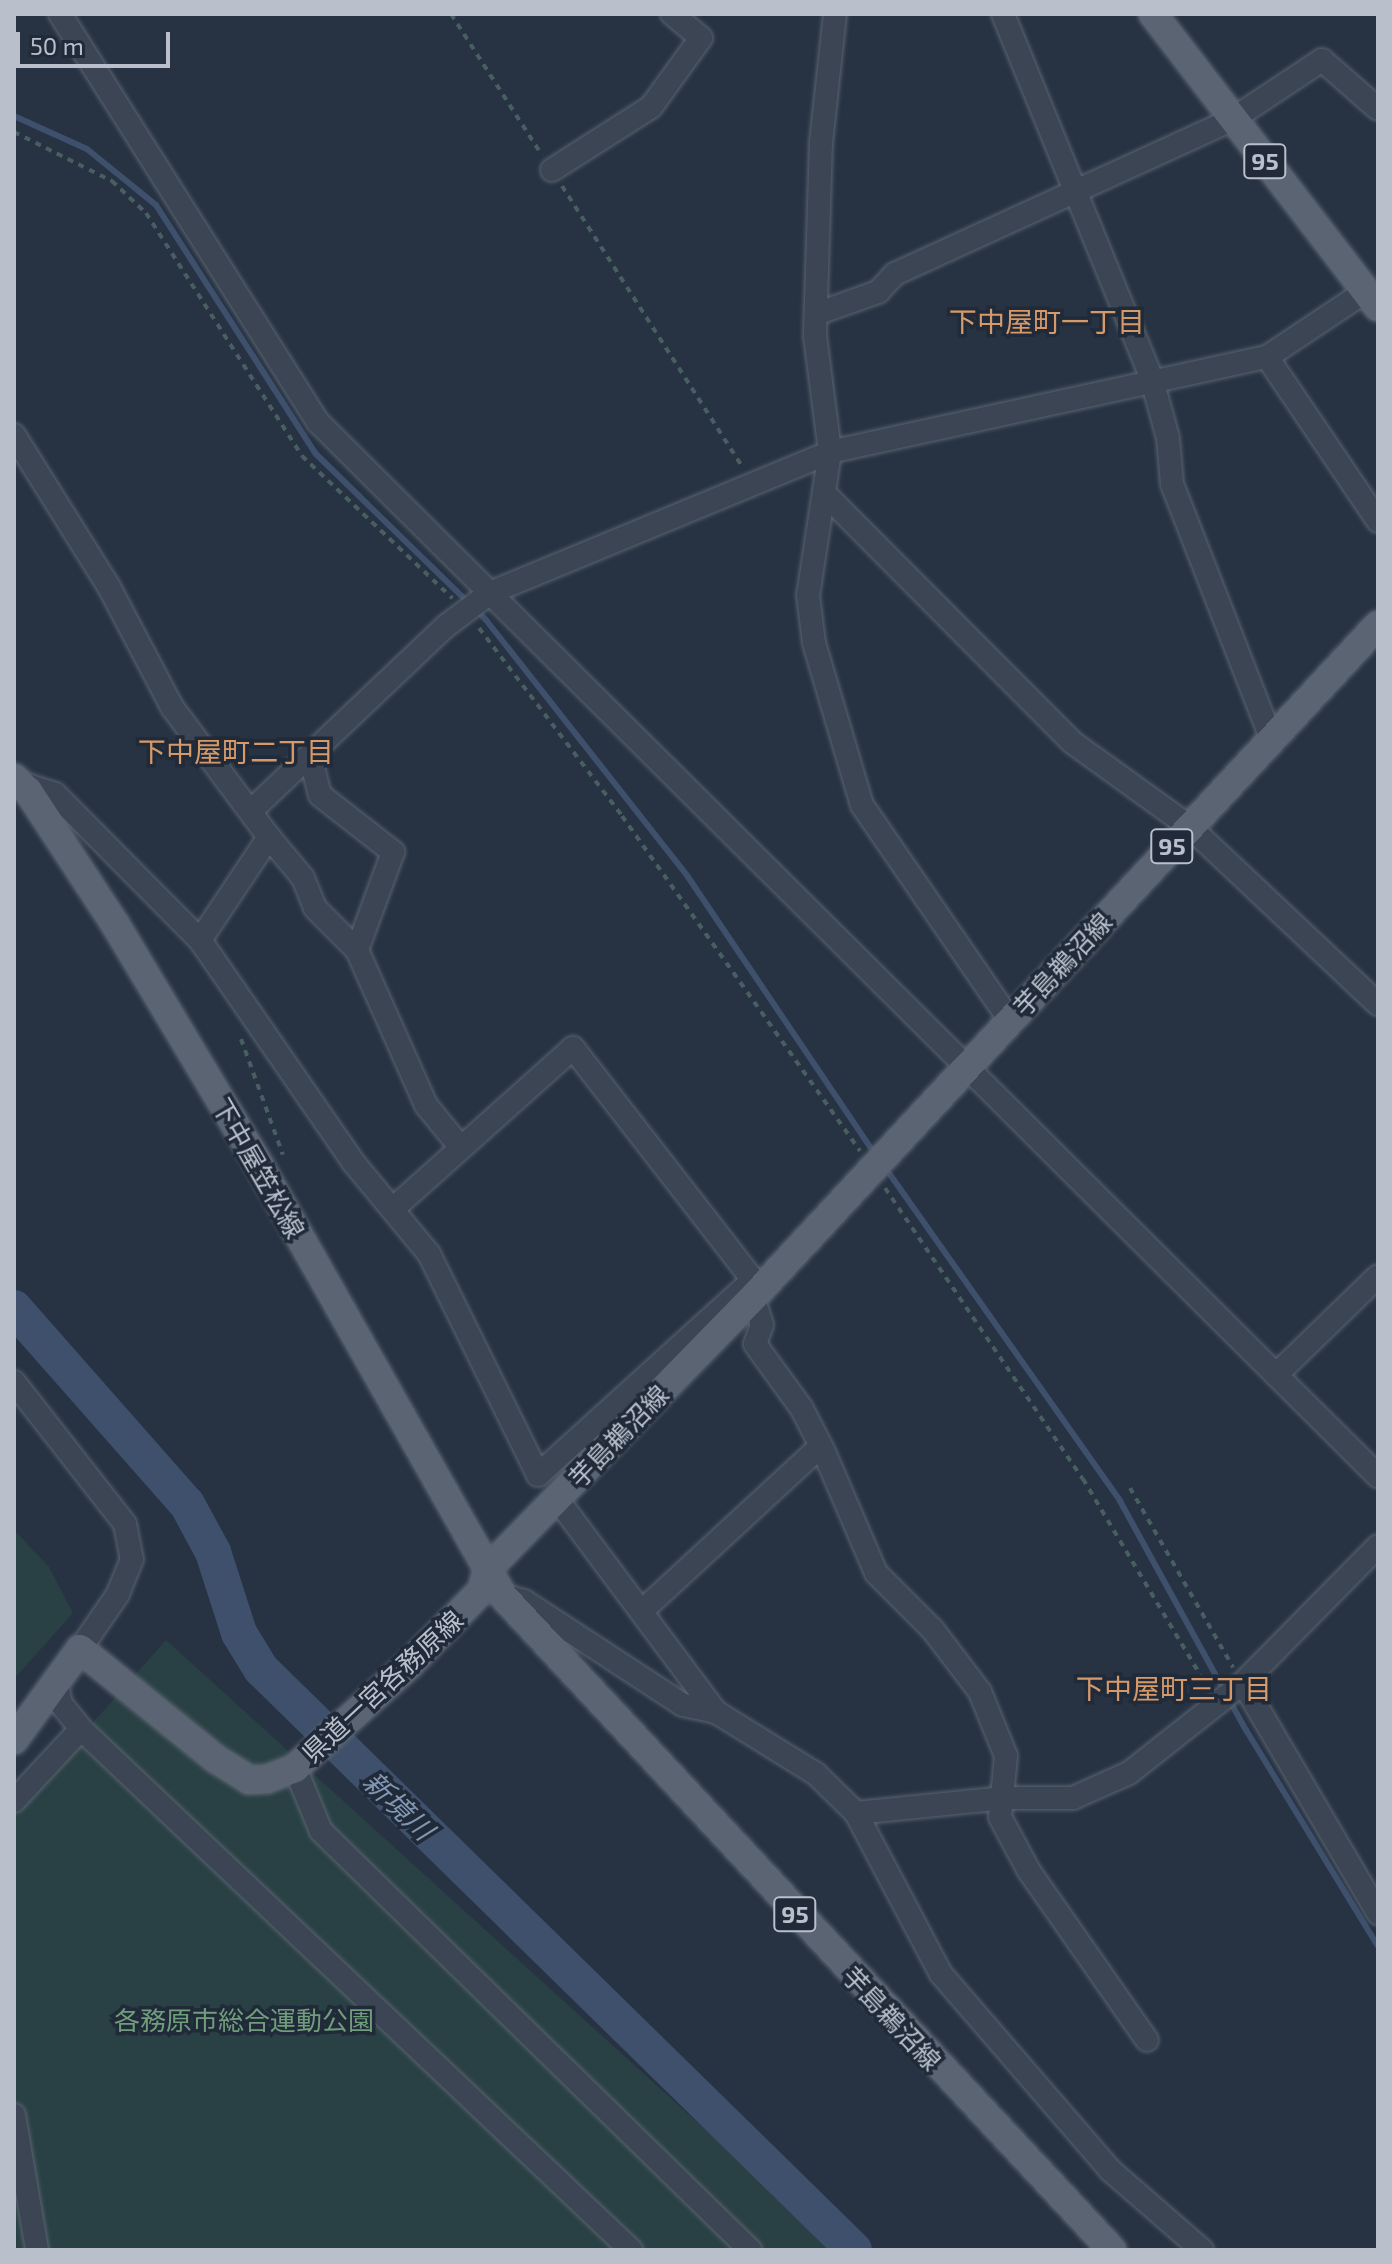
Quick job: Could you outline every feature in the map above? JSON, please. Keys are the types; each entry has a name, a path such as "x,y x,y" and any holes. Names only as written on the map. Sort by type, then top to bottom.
{"main road":[{"name":"95","path":"1153,14 1372,299"},
{"name":"芋島鵜沼線","path":"1112,2250 502,1595 487,1570 880,1161 1378,625"},
{"name":"下中屋笠松線","path":"16,780 115,924 250,1150 487,1570"},
{"name":"県道一宮各務原線","path":"80,1649 249,1780 295,1768 409,1665 482,1590 487,1570"},
{"path":"14,1740 57,1685 80,1649"}],"street":[{"path":"60,14 318,422 1378,1476"},
{"path":"552,170 651,107 701,38 672,14"},
{"path":"835,14 821,142 816,314 830,452 808,595 814,643 862,805 1010,1020"},
{"path":"1028,14 1003,15 1152,380 1168,438 1172,484 1271,738"},
{"path":"816,314 878,292 895,274 1233,119 1322,60 1378,109"},
{"path":"252,810 466,611 490,593 830,452 1267,357 1372,299"},
{"path":"1267,357 1378,521"},
{"path":"14,435 21,464 109,587 172,707 303,878 315,908 357,950 426,1105 461,1148"},
{"path":"825,494 1072,742 1190,827 1378,1004"},
{"path":"310,756 320,795 393,852 357,950"},
{"path":"16,780 55,794 200,940 353,1162 395,1207 429,1254 538,1475 756,1288"},
{"path":"200,940 269,837"},
{"path":"395,1207 573,1048 756,1288 762,1325 755,1344 821,1446 876,1573 933,1630 980,1692 1006,1756 1000,1817 1029,1871 1147,2040"},
{"path":"1276,1375 1378,1276"},
{"path":"14,1382 125,1524 132,1559 118,1594 80,1649"},
{"path":"642,1611 821,1446"},
{"path":"566,1511 716,1712"},
{"path":"856,1813 1004,1798 1073,1798 1129,1773 1229,1691 1378,1546"},
{"path":"502,1595 524,1601 683,1705 716,1712 799,1761 856,1813 941,1974 1110,2170 1202,2250"},
{"path":"57,1685 61,1704 81,1729 631,2250"},
{"path":"1229,1691 1378,1913"},
{"path":"14,1801 81,1729"},
{"path":"295,1768 321,1831 750,2250"},
{"path":"14,2115 37,2250"}],"path":[{"path":"451,14 753,483"},
{"path":"14,132 112,181 146,213 302,456 466,611 880,1161 1083,1479 1229,1691"},
{"path":"236,1025 288,1168"},
{"path":"1130,1488 1229,1691"}],"green space":[{"path":"14,1530 49,1567 73,1613 14,1679"},
{"name":"各務原市総合運動公園","path":"166,1640 838,2250 14,2250 14,1812"}],"waterway":[{"path":"14,116 87,149 156,205 316,454 486,620 688,877 875,1154"},
{"path":"884,1166 1120,1501 1246,1730 1378,1946"},
{"name":"新境川","path":"14,1308 187,1504 213,1552 239,1633 261,1669 854,2250"}],"district":[{"name":"下中屋町一丁目","path":"1047,321"},
{"name":"下中屋町二丁目","path":"236,751"},
{"name":"下中屋町三丁目","path":"1174,1688"}]}
